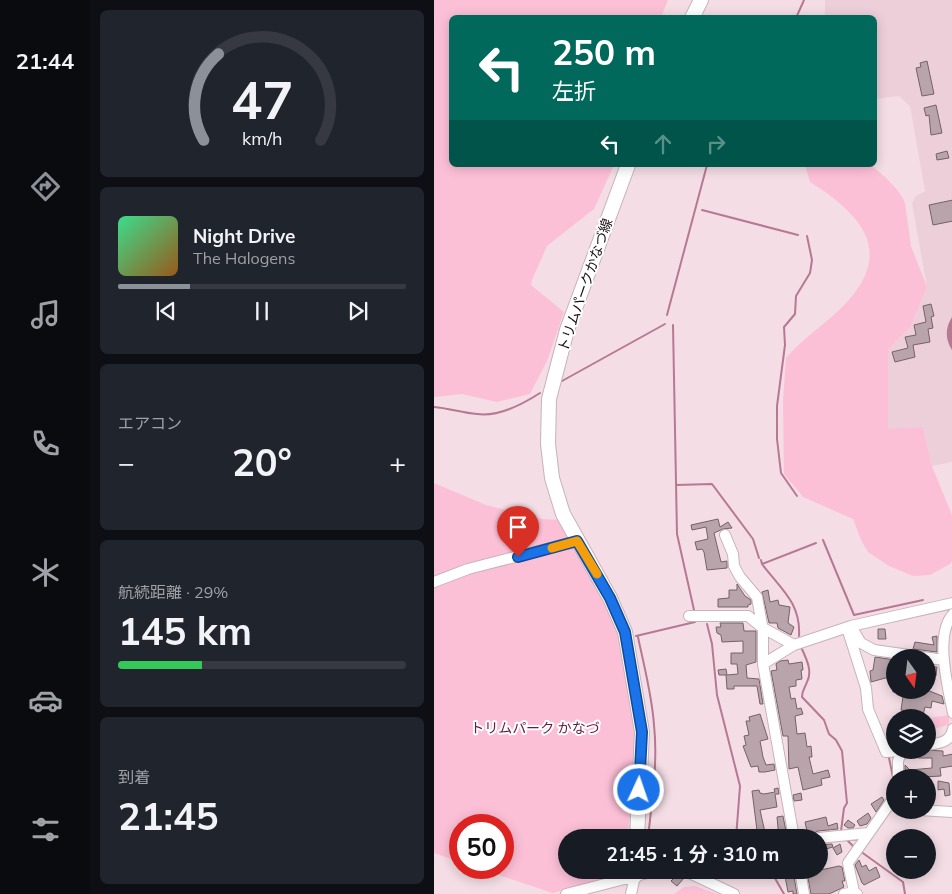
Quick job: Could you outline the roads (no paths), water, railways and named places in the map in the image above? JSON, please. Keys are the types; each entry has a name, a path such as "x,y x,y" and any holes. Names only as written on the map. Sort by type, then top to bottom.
{"main road":[{"path":"694,15 701,0"},
{"name":"トリムパークかなづ線","path":"627,167 567,330 549,399 548,444 552,478 563,514 610,598 625,632 642,732 637,829"}],"street":[{"path":"725,535 734,566 740,577 758,597 762,626 763,664 792,829"},
{"path":"434,582 444,577 577,541"},
{"path":"763,664 794,645 849,627 952,603"},
{"path":"952,614 946,621 944,632 952,713"},
{"path":"689,616 748,616 794,645"},
{"path":"849,627 861,643 874,650 947,656"},
{"path":"849,627 866,688 868,708 874,727 886,752"},
{"path":"936,744 944,742 949,738 952,729"},
{"path":"852,893 848,863 886,808"},
{"path":"936,811 952,812"},
{"path":"828,837 868,833"},
{"path":"566,894 615,879"},
{"path":"631,894 634,879"},
{"path":"702,879 734,894"},
{"path":"802,879 804,894"}],"waterway":[{"path":"797,15 804,0"},
{"path":"667,315 706,167"},
{"path":"702,210 798,235"},
{"path":"797,496 781,473 777,439 777,406 785,345 784,327 795,314 796,296 810,273 812,260 807,236"},
{"path":"562,381 665,324"},
{"path":"673,325 677,534 694,610"},
{"path":"434,407 493,414 518,405 540,393"},
{"path":"676,485 712,484 753,539 759,558"},
{"path":"823,540 854,615 923,600"},
{"path":"761,560 762,564 816,543"},
{"path":"762,564 783,589 793,605 799,624 799,636"},
{"path":"636,636 695,622"},
{"path":"707,624 712,644 717,695 740,786 737,829"},
{"path":"638,637 652,703 655,739 654,781 649,829"},
{"path":"801,647 808,664 809,673 802,697 824,720 829,734 836,740 842,751 847,803 844,808 841,831"},
{"path":"889,759 891,769"},
{"path":"847,840 854,847"},
{"path":"860,851 903,882 905,894"},
{"path":"775,879 784,894"}],"park label":[{"name":"トリムパーク かなづ","path":"535,728"}]}
